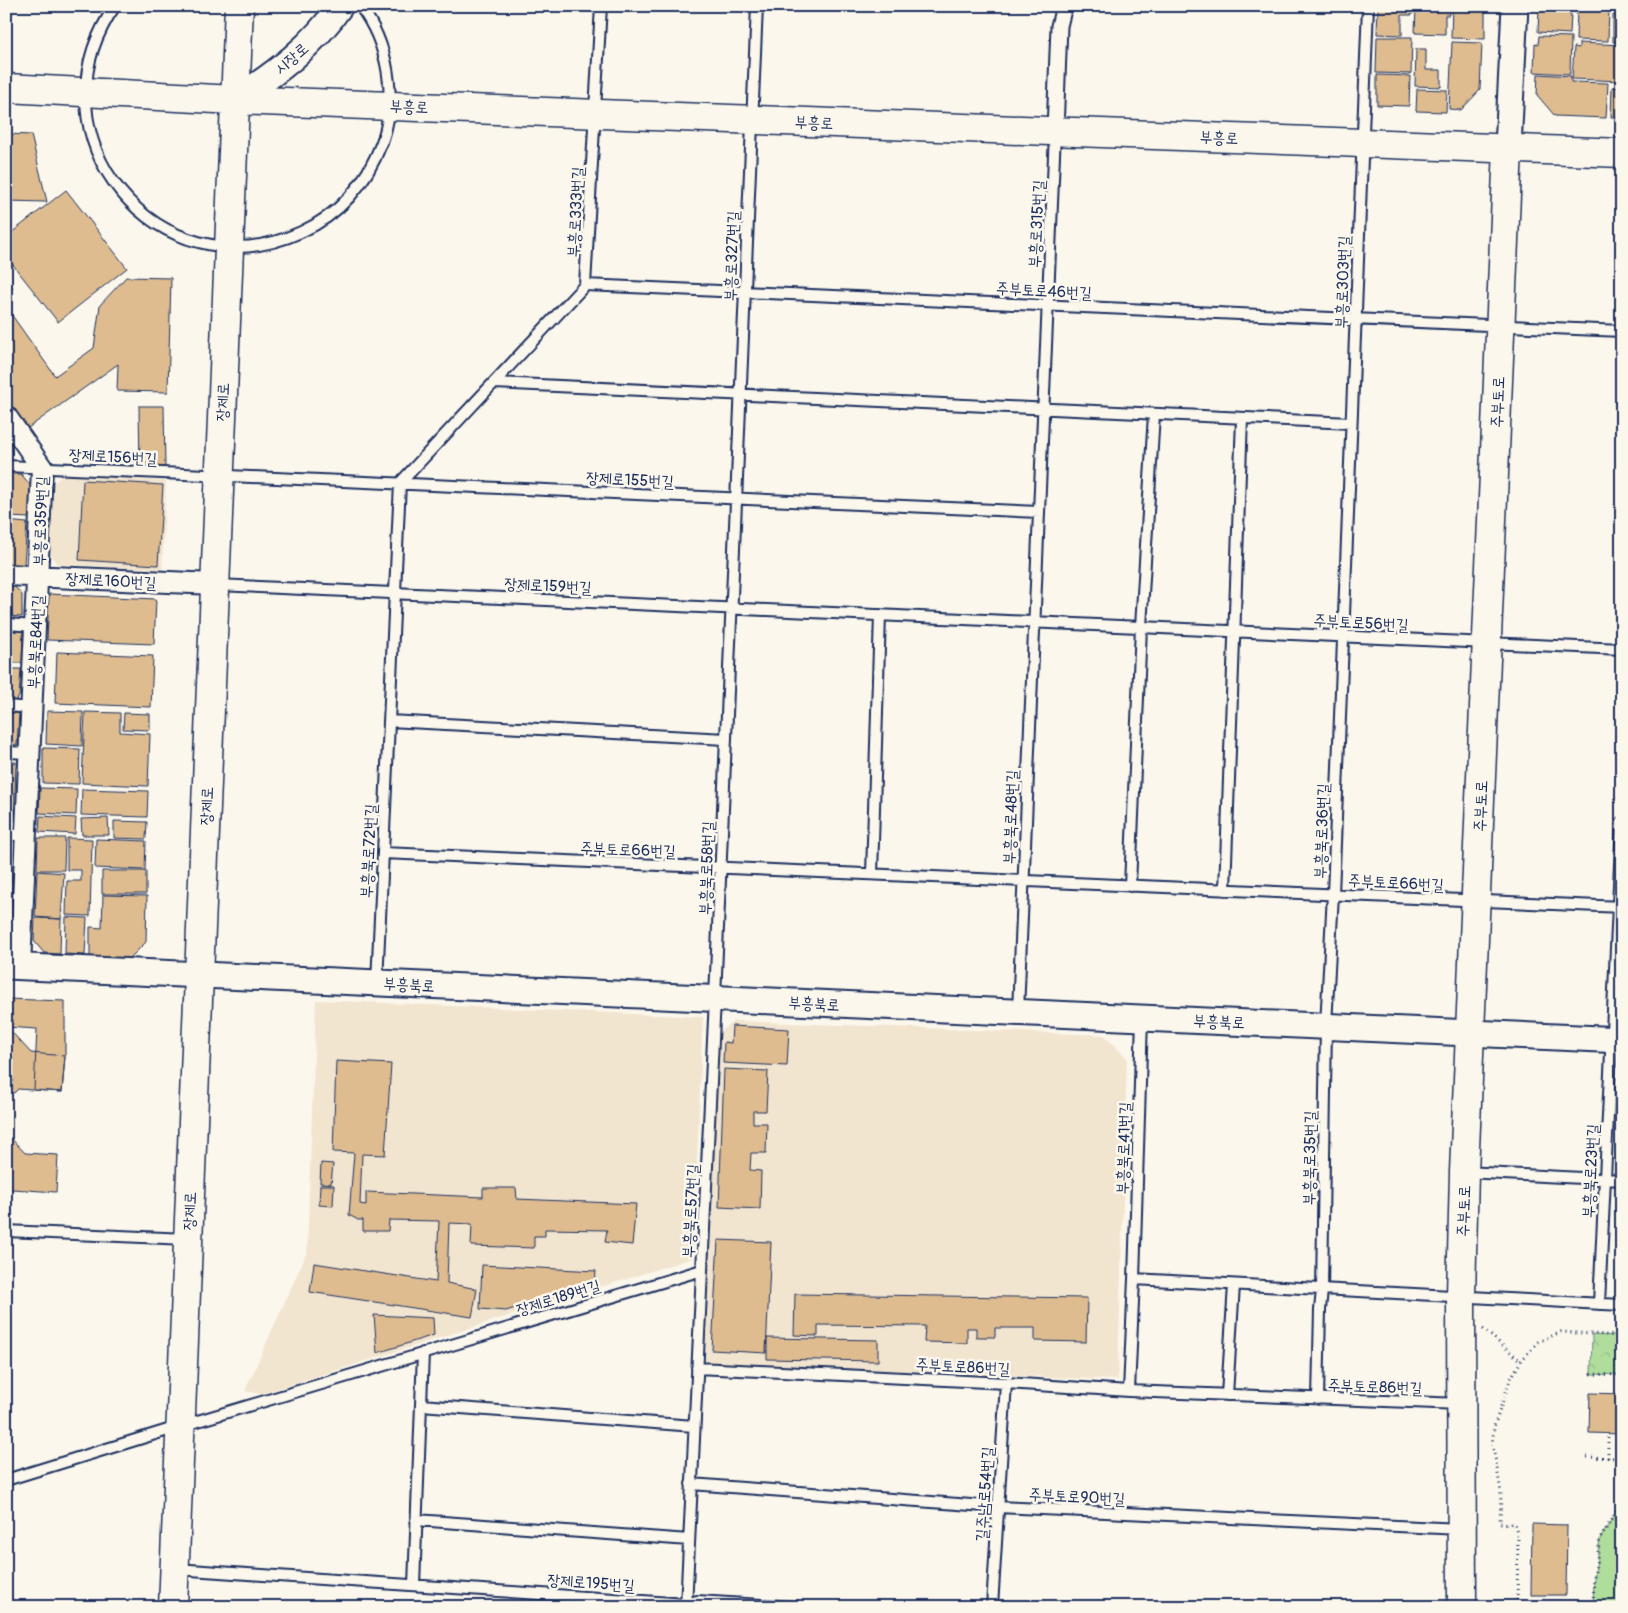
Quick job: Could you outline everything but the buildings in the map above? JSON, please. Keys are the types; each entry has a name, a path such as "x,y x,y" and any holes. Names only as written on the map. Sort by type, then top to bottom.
{"main road":[{"name":"장제로","path":"173,1607 239,6"},
{"name":"부흥로","path":"6,88 235,100 1622,153"},
{"name":"주부토로","path":"1462,1605 1461,1296 1464,1172 1508,148"}],"street":[{"name":"시장로","path":"235,100 287,64 311,40 340,6"},
{"path":"1055,131 1059,26 1064,6"},
{"name":"주부토로","path":"1508,148 1515,6"},
{"name":"부흥로359번길","path":"6,416 42,468 38,576"},
{"name":"장제로160번길","path":"6,575 38,576 68,571 215,584"},
{"name":"부흥북로84번길","path":"13,966 16,835 30,753 38,576"},
{"name":"부흥북로","path":"13,966 1617,1040"}],"lane":[{"path":"115,6 98,35 87,73 86,93 89,128 104,167 114,184 126,198 140,212 156,223 180,236 229,247 258,246 287,238 314,226 338,209 359,188 374,162 385,134 390,105 388,74 381,45 368,17 360,6"},
{"name":"부흥로333번길","path":"586,285 601,6"},
{"name":"부흥로327번길","path":"731,608 757,6"},
{"name":"부흥로303번길","path":"1343,637 1368,6"},
{"name":"부흥로315번길","path":"1034,622 1055,131"},
{"path":"394,593 400,484 586,285"},
{"name":"주부토로46번길","path":"586,285 1622,331"},
{"path":"494,383 1351,423"},
{"path":"1130,886 1140,627 1154,414"},
{"path":"1225,890 1242,418"},
{"name":"장제로156번길","path":"6,466 219,476"},
{"name":"장제로155번길","path":"219,476 1039,512"},
{"name":"장제로159번길","path":"215,584 1034,622"},
{"name":"부흥북로72번길","path":"377,983 394,593"},
{"name":"부흥북로58번길","path":"715,998 731,608"},
{"path":"872,874 880,615"},
{"name":"주부토로56번길","path":"1034,622 1622,649"},
{"name":"부흥북로48번길","path":"1018,1012 1034,622"},
{"path":"6,624 36,626"},
{"name":"부흥북로36번길","path":"1326,1026 1343,637"},
{"name":"부흥북로84번길","path":"6,706 32,708"},
{"path":"389,721 726,739"},
{"path":"6,752 30,753"},
{"name":"부흥북로23번길","path":"1599,1304 1605,1179 1617,1040 1622,822"},
{"name":"주부토로66번길","path":"383,853 1620,907"},
{"name":"부흥북로57번길","path":"686,1605 715,998"},
{"name":"부흥북로41번길","path":"1129,1391 1142,1018"},
{"name":"부흥북로35번길","path":"1318,1398 1322,1290 1326,1026"},
{"path":"1464,1172 1622,1180"},
{"path":"6,1231 188,1239"},
{"name":"장제로189번길","path":"6,1480 702,1270"},
{"path":"1134,1279 1622,1305"},
{"path":"1227,1395 1234,1285"},
{"path":"414,1585 423,1353"},
{"name":"주부토로86번길","path":"697,1368 1129,1391 1462,1404"},
{"name":"길주남로54번길","path":"992,1607 1006,1383"},
{"path":"421,1405 694,1426"},
{"name":"주부토로90번길","path":"692,1484 998,1507 1462,1529"},
{"path":"416,1520 689,1540"},
{"name":"장제로195번길","path":"175,1569 686,1605 698,1601 796,1607"}],"path":[{"path":"1476,1323 1522,1361"},
{"path":"1517,1605 1518,1537 1516,1524 1500,1522 1501,1492 1492,1445 1494,1427 1510,1380 1522,1361 1538,1342 1561,1332 1622,1336"},
{"path":"1591,1374 1622,1375"},
{"path":"1608,1434 1608,1458"},
{"path":"1587,1458 1617,1458 1617,1473 1622,1473"},
{"path":"1462,1605 1593,1606 1594,1578 1600,1539 1622,1502"}],"shaded area":[{"path":"62,475 166,481 162,570 57,564 50,553 52,485"},
{"path":"316,1000 703,1017 693,1258 261,1394 245,1391 307,1252"},
{"path":"734,1021 1104,1035 1127,1058 1118,1380 705,1363 719,1033"}],"green space":[{"path":"1592,1335 1622,1336 1622,1375 1591,1374"},
{"path":"1622,1502 1622,1607 1593,1607 1594,1578 1600,1539"}]}
